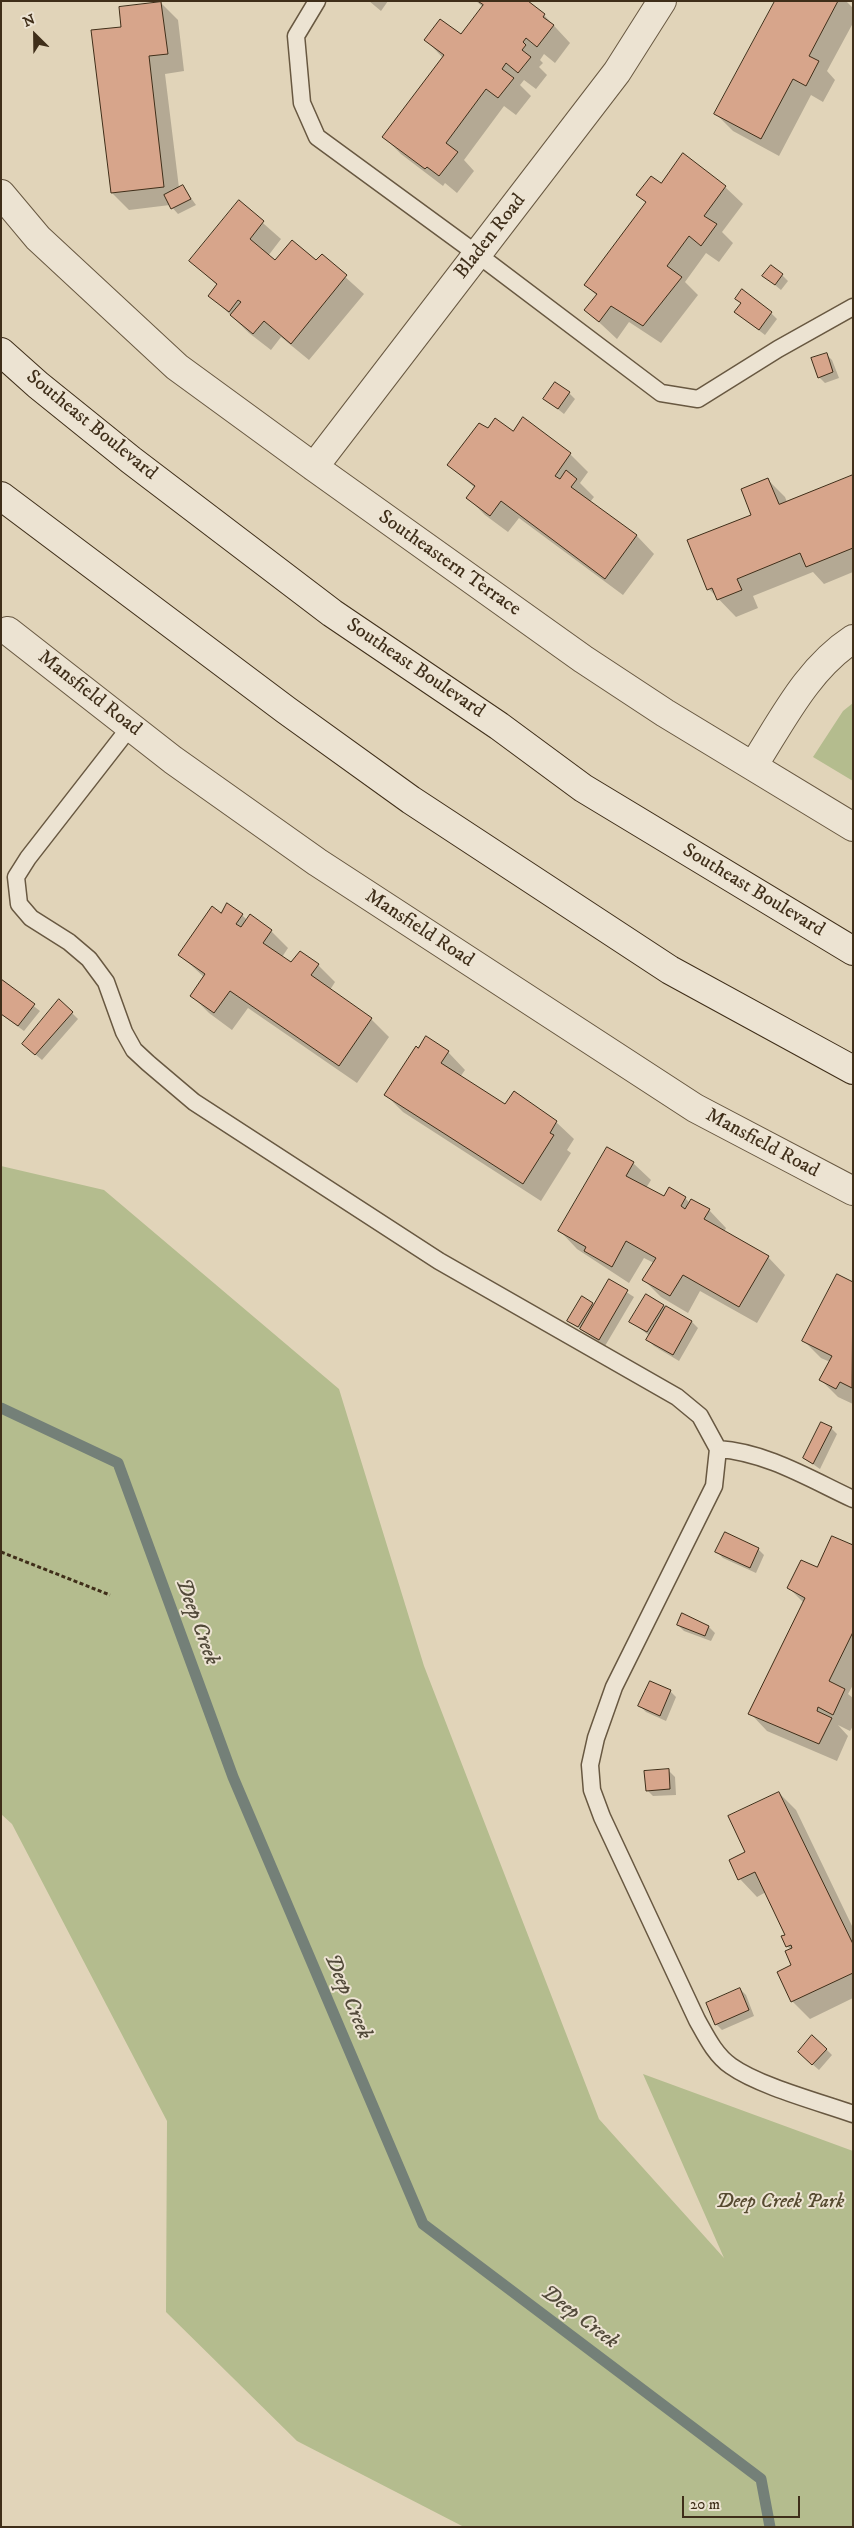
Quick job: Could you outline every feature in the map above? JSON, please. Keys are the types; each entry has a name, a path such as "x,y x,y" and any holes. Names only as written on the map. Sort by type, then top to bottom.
{"street":[{"name":"Bladen Road","path":"314,468 617,72 662,1"},
{"name":"Southeastern Terrace","path":"1,194 38,238 177,367 314,468 583,658 665,713 853,827"},
{"name":"Southeast Boulevard","path":"1,352 38,386 131,460 332,613 499,726 583,788 853,951"},
{"path":"1,496 278,704 412,800 670,970 853,1070"},
{"name":"Mansfield Road","path":"8,631 173,760 318,862 695,1108 853,1191"},
{"path":"753,766 805,684 826,661 853,640"}],"lane":[{"path":"317,1 296,36 302,103 317,138 477,254 661,393 698,399 778,349 853,307"},
{"path":"130,727 28,858 16,877 19,904 32,918 69,942 89,958 106,982 124,1032 134,1050 194,1102 439,1262 677,1398 700,1416 718,1449 714,1486 614,1687 596,1738 590,1764 592,1790 602,1818 697,2020 713,2047 730,2066 754,2078 853,2114"},
{"path":"718,1449 741,1451 767,1459 853,1499"}],"path":[{"path":"1,1552 110,1595"}],"green space":[{"path":"853,703 853,781 813,757 843,711"},
{"name":"Deep Creek Park","path":"1,1166 104,1190 339,1389 424,1666 599,2119 724,2258 643,2074 853,2151 853,2527 464,2527 297,2441 166,2312 167,2121 12,1824 1,1814"}],"building":[{"path":"478,1 528,1 545,14 543,17 554,25 537,47 526,38 523,42 526,45 522,50 531,57 518,73 506,63 502,69 514,78 498,98 486,89 446,143 458,152 439,176 427,167 425,169 382,137 444,55 424,40 440,19 461,34 483,5"},
{"path":"775,1 838,1 809,56 819,61 806,86 793,79 761,139 714,114"},
{"path":"161,2 168,54 149,56 164,187 111,193 91,30 121,27 119,7"},
{"path":"683,153 726,186 704,216 717,224 701,246 689,236 667,266 682,277 643,326 611,306 599,322 584,310 597,294 584,285 646,202 636,195 651,176 661,183"},
{"path":"183,185 191,199 171,209 164,195"},
{"path":"239,200 264,221 250,239 275,260 292,240 316,260 322,254 347,275 291,344 264,321 253,334 230,315 241,302 238,300 229,312 208,296 217,284 189,261"},
{"path":"771,265 783,274 775,285 762,276"},
{"path":"742,289 772,312 759,330 734,312 741,303 735,299"},
{"path":"827,353 833,372 818,378 811,358"},
{"path":"555,382 570,392 558,409 543,399"},
{"path":"523,417 571,453 555,476 560,479 566,470 577,479 571,487 637,535 605,579 501,501 490,516 466,498 475,486 447,465 479,423 488,428 495,418 513,431"},
{"path":"853,475 853,548 806,567 800,553 737,579 742,590 717,600 712,588 707,590 687,540 751,515 741,489 768,478 779,504"},
{"path":"227,903 243,914 236,924 241,927 250,914 272,930 263,943 291,962 300,951 319,964 311,975 372,1018 339,1066 230,991 214,1013 190,996 205,974 178,955 212,906 221,913"},
{"path":"1,979 35,1004 18,1026 1,1014"},
{"path":"59,999 73,1012 35,1055 22,1044"},
{"path":"426,1036 449,1051 441,1063 505,1104 514,1091 557,1121 550,1133 554,1135 523,1184 384,1095 416,1046 418,1048"},
{"path":"607,1147 634,1162 626,1176 664,1196 669,1187 686,1197 681,1206 685,1209 691,1199 710,1209 704,1219 769,1256 739,1307 683,1275 670,1296 642,1280 656,1258 626,1241 612,1267 584,1251 586,1247 558,1231"},
{"path":"837,1274 853,1282 852,1388 840,1382 836,1389 819,1380 832,1356 802,1341"},
{"path":"609,1279 628,1290 599,1340 580,1329"},
{"path":"646,1294 664,1305 647,1332 629,1322"},
{"path":"582,1296 593,1303 578,1327 567,1321"},
{"path":"666,1306 692,1321 673,1355 646,1340"},
{"path":"821,1422 832,1427 813,1464 803,1458"},
{"path":"725,1532 759,1548 750,1568 715,1552"},
{"path":"832,1536 853,1545 853,1632 829,1681 845,1689 833,1715 818,1707 817,1711 832,1718 819,1744 748,1714 805,1598 787,1588 801,1560 817,1567"},
{"path":"682,1613 709,1626 705,1636 677,1625"},
{"path":"650,1681 671,1690 660,1716 638,1706"},
{"path":"669,1769 670,1789 646,1791 644,1771"},
{"path":"779,1792 853,1944 853,1973 791,2002 777,1972 791,1965 785,1951 792,1948 791,1945 786,1947 781,1936 785,1935 755,1872 738,1880 729,1860 745,1852 728,1816"},
{"path":"740,1988 749,2010 715,2025 706,2003"},
{"path":"812,2035 827,2049 812,2065 798,2052"}],"waterway":[{"name":"Deep Creek","path":"1,1408 118,1463 233,1777 423,2224 761,2479 770,2527"}]}
